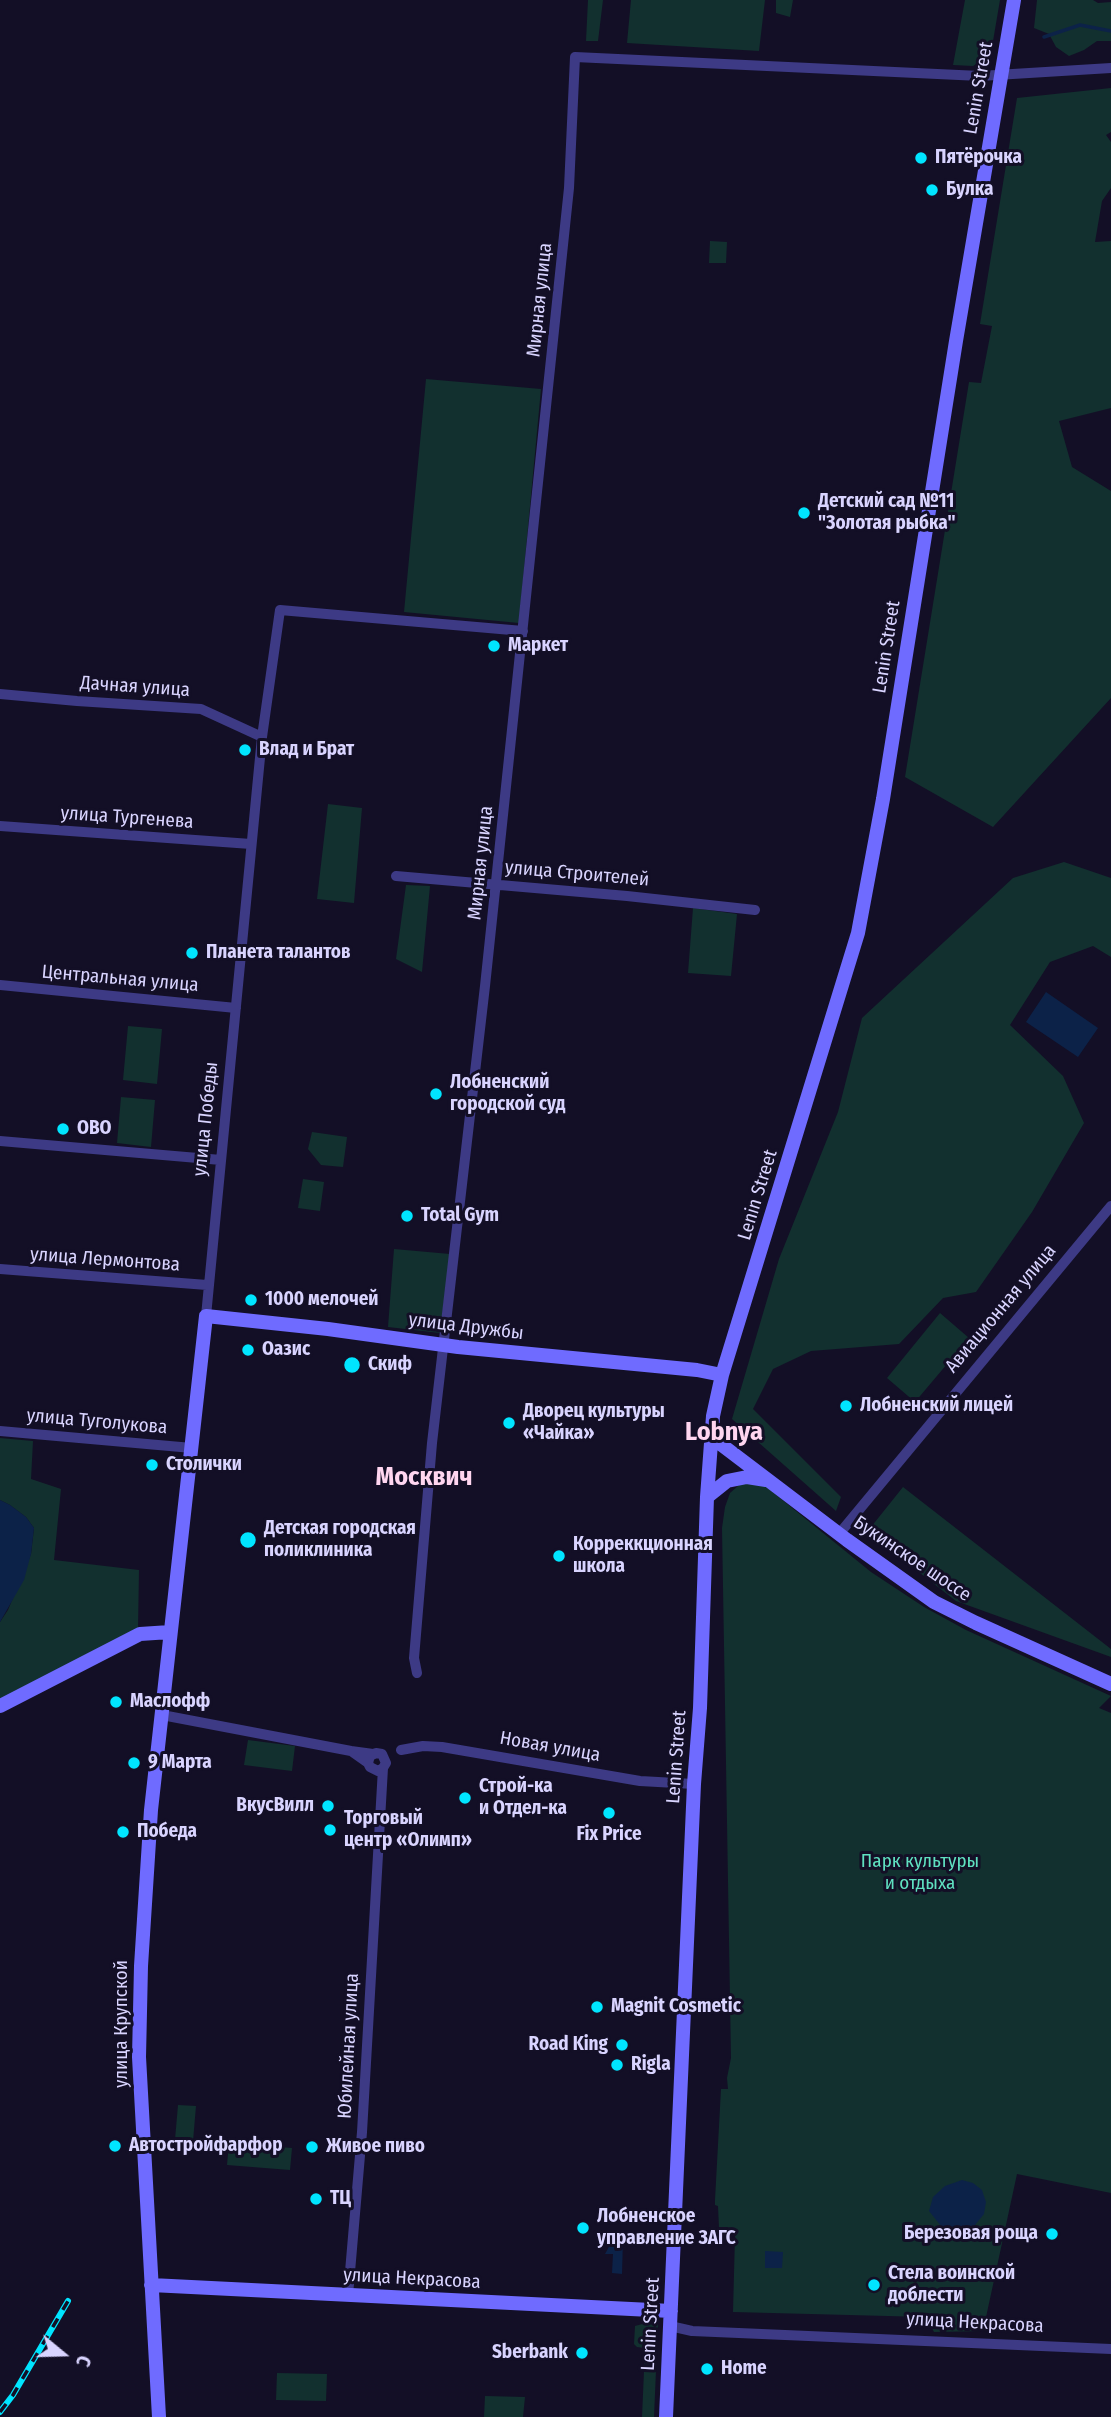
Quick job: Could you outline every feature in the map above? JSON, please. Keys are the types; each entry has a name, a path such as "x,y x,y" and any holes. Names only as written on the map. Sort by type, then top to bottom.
{"street":[{"name":"Lenin Street","path":"666,2417 694,1784 700,1708 710,1436 722,1375 858,933 883,799 1014,0"},
{"name":"Мирная улица","path":"416,1673 414,1658 432,1443 496,884 569,188 575,57 916,74 1001,75"},
{"path":"1001,75 1111,68"},
{"name":"улица Победы","path":"170,1632 206,1316 262,737 280,610 523,631"},
{"name":"Дачная улица","path":"0,694 201,709 262,737"},
{"name":"улица Тургенева","path":"0,826 251,844"},
{"name":"улица Строителей","path":"396,876 755,910"},
{"name":"Центральная улица","path":"0,985 236,1008"},
{"path":"0,1141 221,1160"},
{"name":"Авиационная улица","path":"839,1534 1111,1206"},
{"name":"улица Лермонтова","path":"0,1269 207,1285"},
{"name":"улица Дружбы","path":"206,1316 444,1345 697,1370 722,1375"},
{"name":"улица Туголукова","path":"0,1431 192,1448"},
{"name":"Букинское шоссе","path":"710,1436 934,1602 1111,1684"},
{"path":"707,1497 727,1481 747,1477 770,1481"},
{"path":"0,1706 140,1634 170,1632"},
{"name":"улица Крупской","path":"159,2417 139,2017 145,1877 170,1632"},
{"path":"162,1715 351,1751 377,1762"},
{"name":"Новая улица","path":"377,1762 401,1750 424,1746 442,1747 640,1781 694,1784"},
{"name":"Юбилейная улица","path":"348,2295 362,2144 383,1799 377,1762"},
{"name":"улица Некрасова","path":"151,2286 348,2295 670,2319 692,2331 1111,2349"}],"green space":[{"path":"588,0 603,0 598,41 586,41"},
{"path":"631,0 765,0 759,51 627,43"},
{"path":"776,0 793,0 790,17 776,13"},
{"path":"965,0 1000,0 992,47 987,58 973,66 953,65"},
{"path":"1037,0 1111,2 1111,41 1097,41 1069,56 1056,47 1049,34 1034,28"},
{"path":"1111,88 1111,132 1106,135 1111,142 1111,188 1102,201 1095,242 1111,241 1111,408 1059,421 1072,467 1111,491 1111,698 993,827 905,777 969,382 981,383 992,326 980,324 1017,98"},
{"path":"710,241 727,242 726,263 709,263"},
{"path":"426,379 541,389 519,623 404,612"},
{"path":"328,804 362,808 354,903 317,899"},
{"path":"1064,862 1111,878 1111,957 1093,946 1050,962 1010,1025 1063,1076 1084,1123 1032,1212 976,1292 943,1298 899,1344 811,1351 773,1369 753,1409 841,1497 836,1511 732,1419 779,1259 838,1112 862,1018 1013,878"},
{"path":"406,885 430,886 422,972 396,959"},
{"path":"693,908 737,914 731,976 688,973"},
{"path":"128,1026 162,1029 157,1084 123,1080"},
{"path":"121,1097 155,1100 151,1147 117,1143"},
{"path":"312,1132 347,1137 343,1167 321,1165 308,1149"},
{"path":"303,1179 324,1182 320,1211 298,1208"},
{"path":"394,1249 450,1254 440,1333 388,1327"},
{"path":"940,1313 969,1338 915,1402 887,1378"},
{"path":"0,1438 33,1441 31,1479 61,1489 54,1560 139,1570 138,1629 0,1699 0,1622 8,1610 31,1554 34,1528 26,1517 0,1500"},
{"name":"Парк культуры и отдыха","path":"749,1481 764,1485 871,1572 924,1607 966,1630 1111,1696 1099,1708 1111,1713 1111,2193 1017,2174 983,2331 934,2332 926,2317 733,2312 735,2235 728,2228 719,2228 718,2206 715,2205 721,2089 728,2089 731,2058 722,1528 730,1493"},
{"path":"903,1487 1111,1649 1111,1657 956,1601 867,1532"},
{"path":"248,1740 295,1746 292,1771 244,1765"},
{"path":"178,2105 196,2106 192,2153 174,2151"},
{"path":"229,2143 292,2148 290,2170 227,2165"},
{"path":"650,2322 658,2324 654,2417 642,2417 645,2348 634,2344 635,2326"},
{"path":"277,2373 327,2374 326,2401 276,2400"},
{"path":"485,2396 525,2397 523,2417 484,2417"}],"water":[{"path":"1046,992 1098,1028 1078,1057 1026,1022"},
{"path":"0,1500 26,1517 34,1528 24,1580 0,1622"},
{"path":"962,2180 973,2183 982,2190 986,2202 984,2214 975,2225 950,2229 941,2226 929,2211 933,2197 945,2186"},
{"path":"623,2239 622,2274 612,2273 613,2254 605,2254 611,2243"},
{"path":"765,2251 783,2252 782,2268 765,2268"}],"waterway":[{"path":"1044,37 1080,25 1111,31"}],"railway":[{"path":"0,2412 13,2395 68,2301"}],"place":[{"name":"Пятёрочка","path":"921,158"},
{"name":"Булка","path":"932,190"},
{"name":"Детский сад №11 \"Золотая рыбка\"","path":"804,513"},
{"name":"Маркет","path":"494,646"},
{"name":"Влад и Брат","path":"245,750"},
{"name":"Планета талантов","path":"192,953"},
{"name":"Лобненский городской суд","path":"436,1094"},
{"name":"ОВО","path":"63,1129"},
{"name":"Total Gym","path":"407,1216"},
{"name":"1000 мелочей","path":"251,1300"},
{"name":"Оазис","path":"248,1350"},
{"name":"Скиф","path":"352,1365"},
{"name":"Лобненский лицей","path":"846,1406"},
{"name":"Дворец культуры «Чайка»","path":"509,1423"},
{"name":"Столички","path":"152,1465"},
{"name":"Детская городская поликлиника","path":"248,1540"},
{"name":"Корреккционная школа","path":"559,1556"},
{"name":"Маслофф","path":"116,1702"},
{"name":"9 Марта","path":"134,1763"},
{"name":"Строй-ка и Отдел-ка","path":"465,1798"},
{"name":"ВкусВилл","path":"328,1806"},
{"name":"Fix Price","path":"609,1813"},
{"name":"Торговый центр «Олимп»","path":"330,1830"},
{"name":"Победа","path":"123,1832"},
{"name":"Magnit Cosmetic","path":"597,2007"},
{"name":"Road King","path":"622,2045"},
{"name":"Rigla","path":"617,2065"},
{"name":"Автостройфарфор","path":"115,2146"},
{"name":"Живое пиво","path":"312,2147"},
{"name":"ТЦ","path":"316,2199"},
{"name":"Лобненское управление ЗАГС","path":"583,2228"},
{"name":"Березовая роща","path":"1052,2234"},
{"name":"Стела воинской доблести","path":"874,2285"},
{"name":"Sberbank","path":"582,2353"},
{"name":"Home","path":"707,2369"}],"district":[{"name":"Lobnya","path":"724,1433"},
{"name":"Москвич","path":"424,1478"}]}
